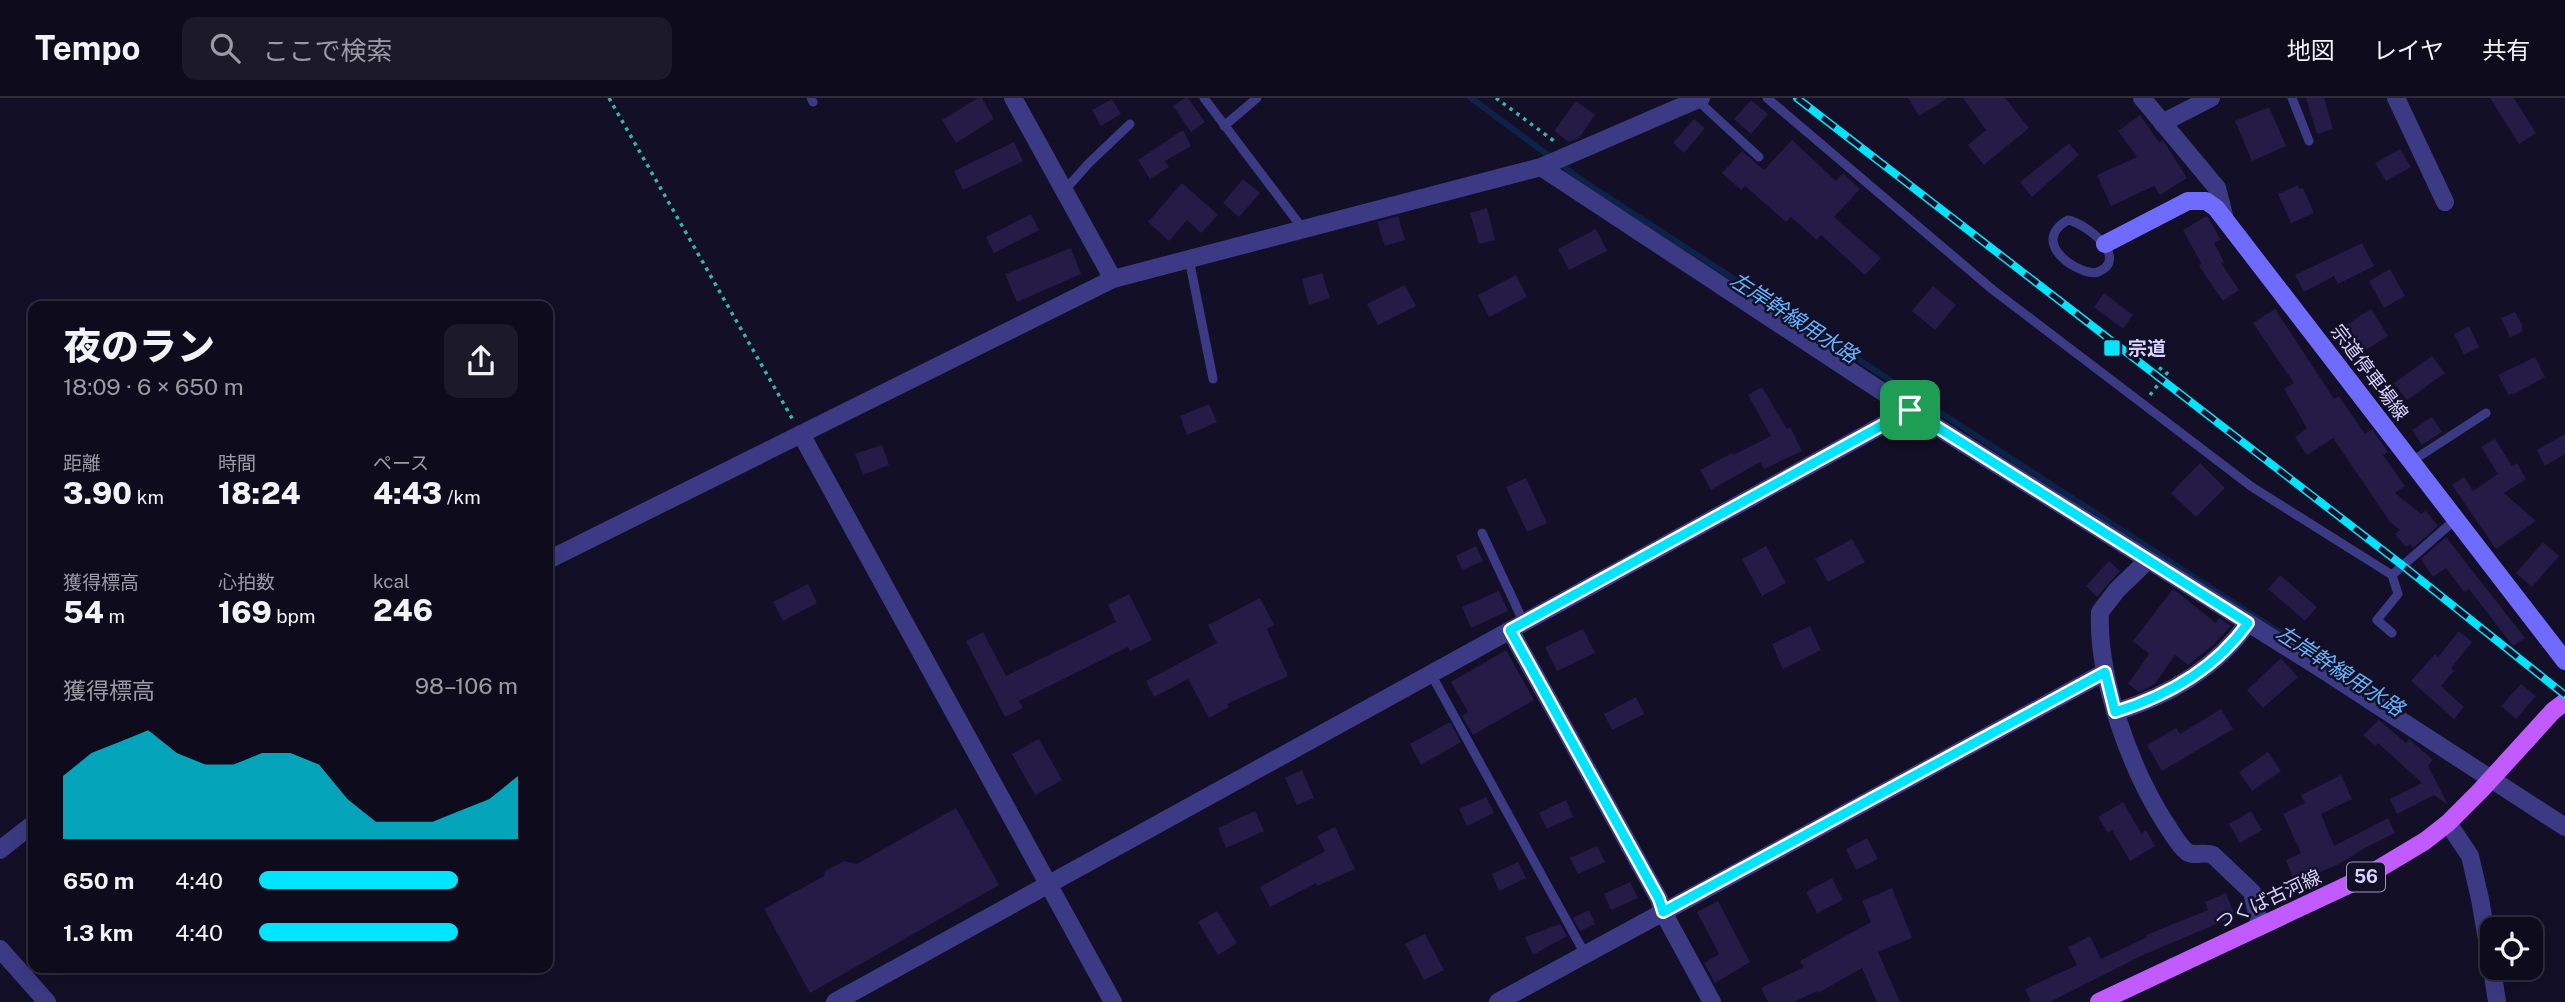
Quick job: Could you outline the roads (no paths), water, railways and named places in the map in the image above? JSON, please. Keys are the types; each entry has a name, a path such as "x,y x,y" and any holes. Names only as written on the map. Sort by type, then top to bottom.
{"main road":[{"name":"宗道停車場線","path":"2105,244 2188,201 2206,201 2224,215 2565,661"},
{"name":"つくば古河線","path":"2099,1002 2126,996 2260,926 2365,877 2425,841 2448,823 2565,702"}],"street":[{"path":"1013,98 1113,279"},
{"path":"2142,98 2203,168 2217,188 2224,215"},
{"path":"2162,123 2211,98"},
{"path":"2396,98 2445,202"},
{"path":"553,558 1113,279 1541,167 1699,99"},
{"path":"1541,167 1910,410 2565,827"},
{"path":"835,1002 1910,410"},
{"path":"801,434 1113,1002"},
{"path":"2148,560 2100,612 2105,672 2115,712 2155,806 2171,832 2190,854 2213,855 2248,887 2256,905 2260,926"},
{"path":"2115,712 2160,696 2200,671 2222,655 2248,623"},
{"path":"1517,626 1712,1002"},
{"path":"1498,1002 2105,672"},
{"path":"2448,823 2470,856 2482,917"},
{"path":"0,850 28,828"},
{"path":"0,949 47,1002"},
{"path":"2494,980 2497,1002"}],"lane":[{"path":"1203,98 1303,229"},
{"path":"1224,126 1257,98"},
{"path":"1767,98 1993,290 2252,487 2392,575 2399,594 2377,620 2392,633"},
{"path":"2292,98 2309,141"},
{"path":"1699,99 1759,157"},
{"path":"1064,191 1130,124"},
{"path":"2068,220 2084,227 2105,244 2109,257 2107,263 2098,272 2092,272 2076,267 2067,260 2054,248 2051,239 2060,225 2068,220"},
{"path":"1189,259 1213,379"},
{"path":"2412,461 2486,413"},
{"path":"2392,575 2456,519"},
{"path":"1482,533 1517,626"},
{"path":"1431,674 1585,954"}],"waterway":[{"name":"左岸幹線用水路","path":"1471,98 1583,181 2282,634"}],"railway":[{"path":"1797,98 2402,565 2565,695"}],"place":[{"name":"宗道","path":"2112,348"}]}
